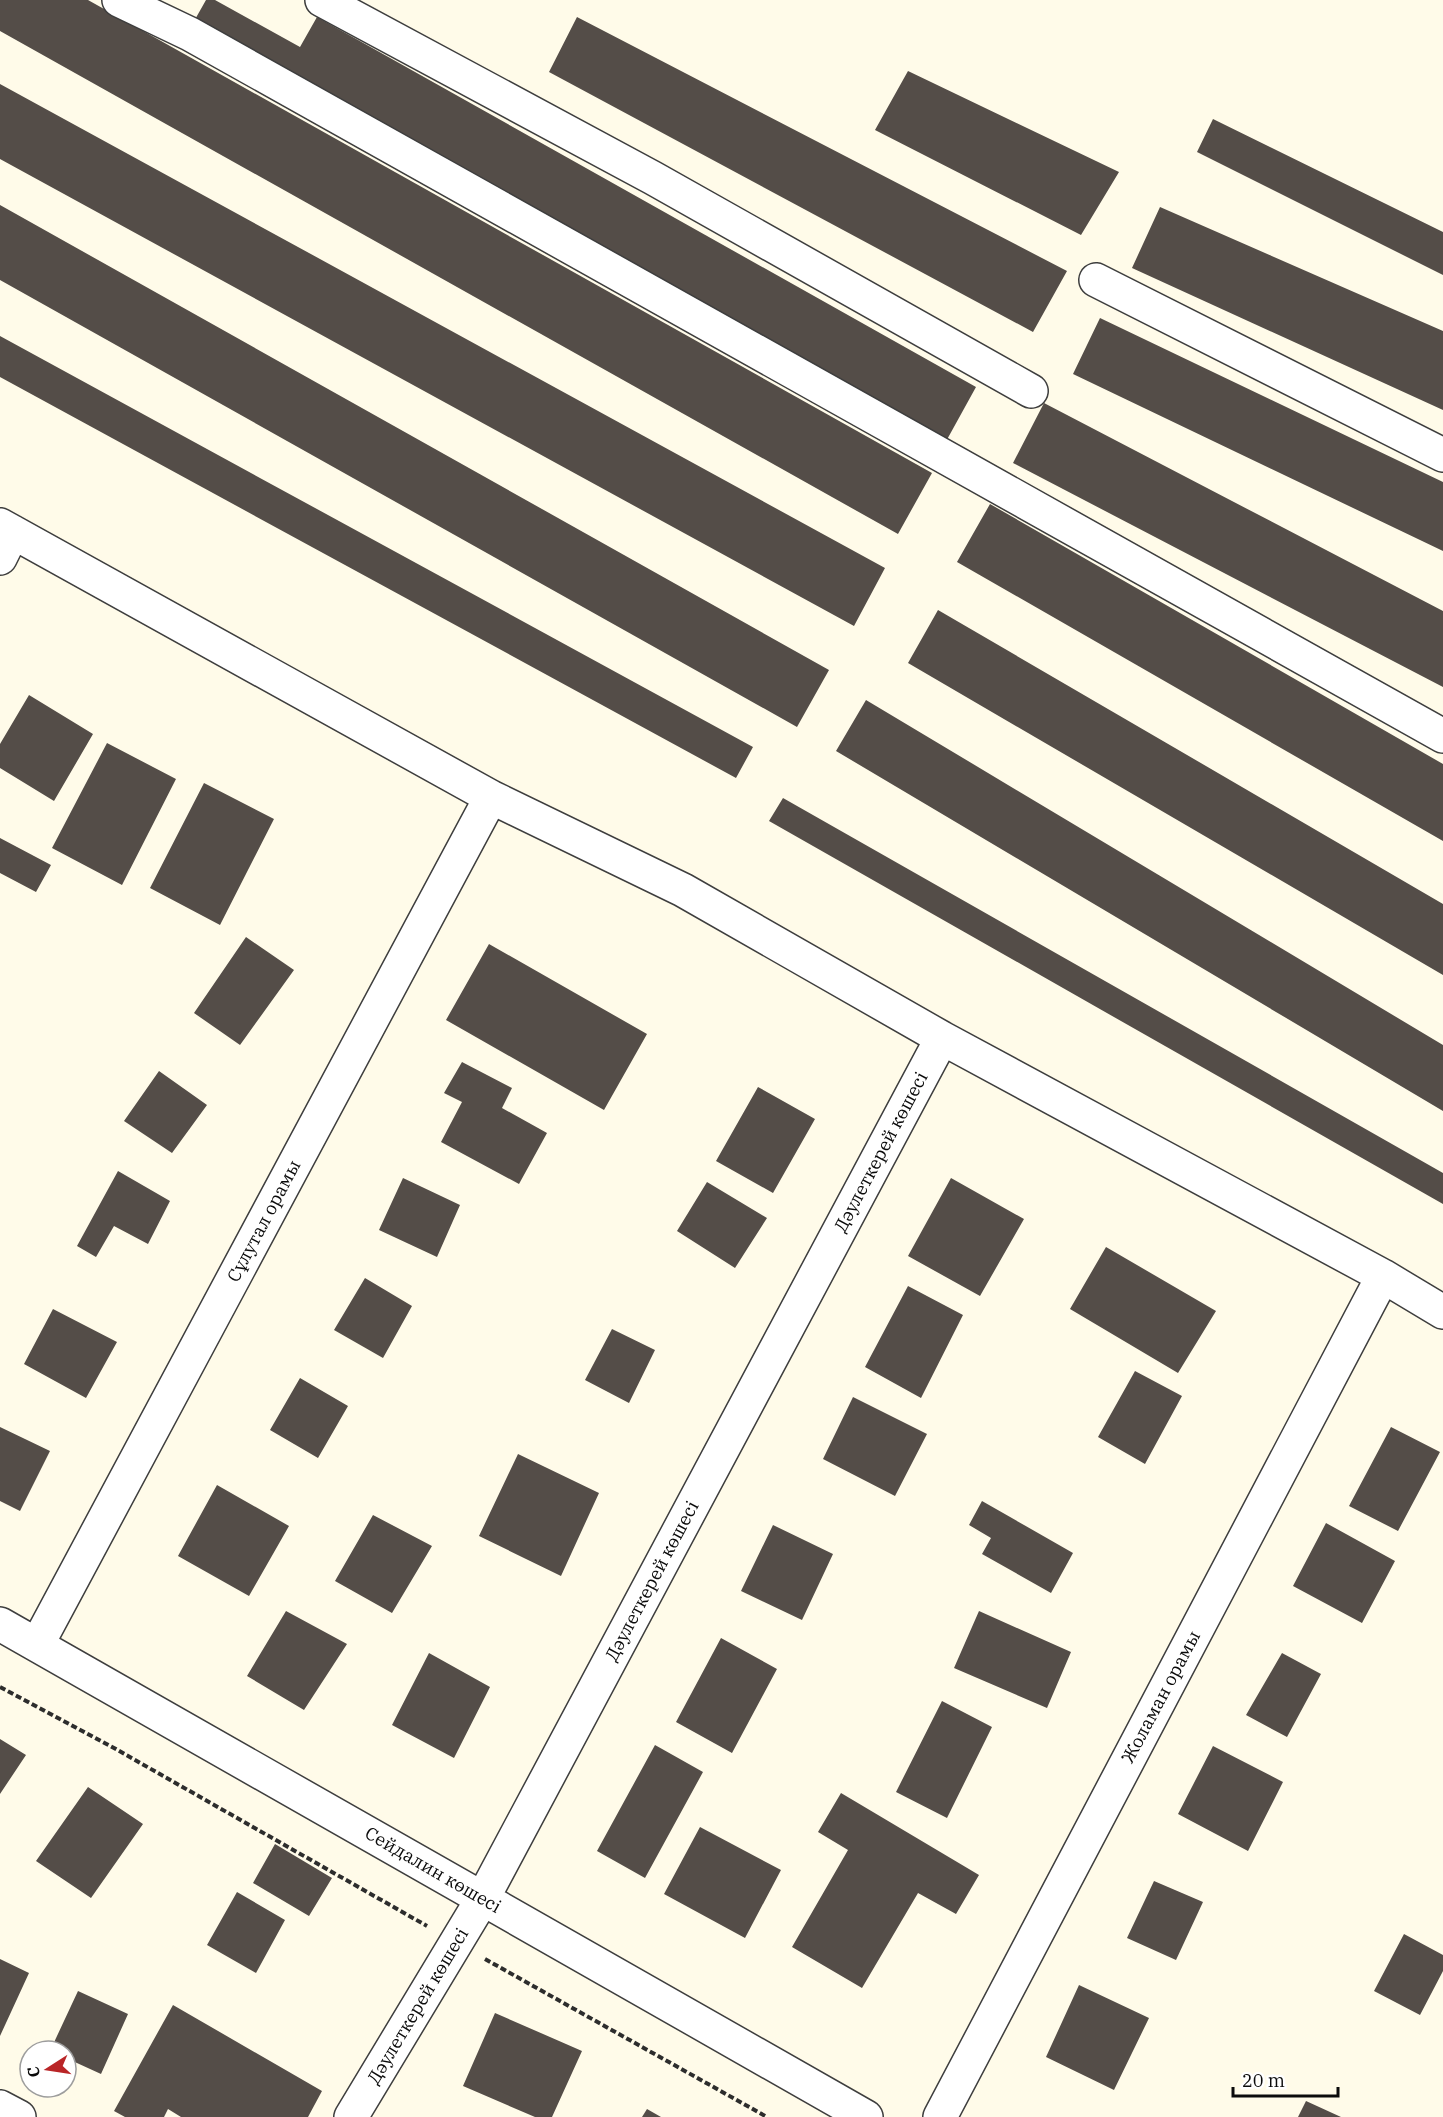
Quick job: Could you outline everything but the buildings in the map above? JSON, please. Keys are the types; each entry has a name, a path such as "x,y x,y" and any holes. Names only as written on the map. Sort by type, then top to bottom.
{"street":[{"path":"119,0 190,34 1443,736"},
{"path":"322,0 653,178 1031,391"},
{"path":"1096,280 1443,455"},
{"path":"4,538 491,797 683,890 942,1038 1383,1276 1443,1312"},
{"name":"Сұлутал орамы","path":"37,1645 491,797"},
{"name":"Дәулеткерей көшесі","path":"351,2117 483,1898 942,1038"},
{"name":"Жоламан орамы","path":"939,2117 1383,1276"},
{"name":"Сейдалин көшесі","path":"0,1624 866,2117"},
{"path":"0,2107 19,2117"}],"path":[{"path":"0,1687 114,1748 767,2117"}]}
